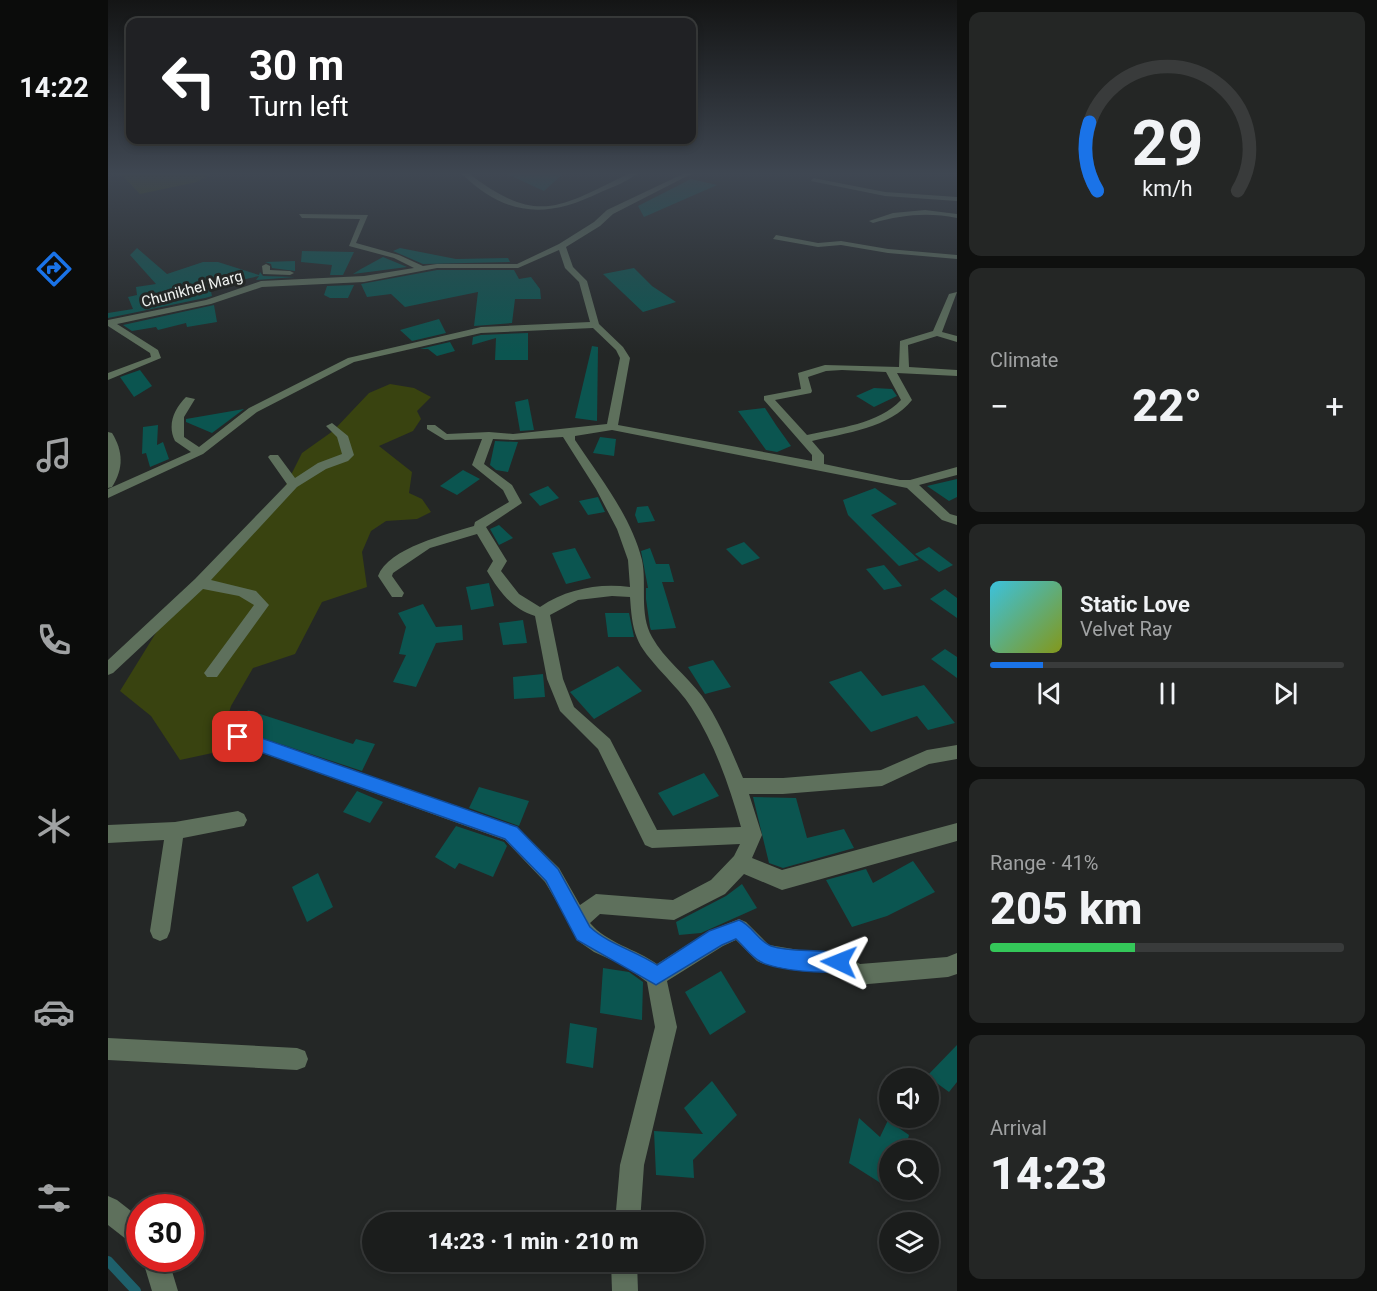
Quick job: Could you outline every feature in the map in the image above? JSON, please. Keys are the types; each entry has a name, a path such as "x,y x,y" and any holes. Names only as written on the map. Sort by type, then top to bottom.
{"street":[{"path":"357,233 352,244 384,251 412,261 422,269"},
{"name":"Chunikhel Marg","path":"108,323 208,302 261,284 364,279 437,266 518,266 562,246 582,233"},
{"path":"776,237 818,245 841,243 906,254 957,257"},
{"path":"562,246 568,268 583,281 595,325 620,349 625,358 612,427"},
{"path":"266,266 266,272 311,275 315,283"},
{"path":"937,333 953,294 957,295"},
{"path":"108,323 155,352 156,358 108,377"},
{"path":"108,494 199,452 253,410 351,360 481,330 595,325"},
{"path":"904,369 903,343 937,333 957,339"},
{"path":"818,465 818,455 806,439 768,399 807,391 808,388 801,377 816,370 831,367 957,373"},
{"path":"806,439 882,418 904,404 907,400 889,368"},
{"path":"190,399 181,407 176,425 179,439 199,452"},
{"path":"108,669 200,583 293,484 322,466 344,459 348,454 342,436 332,426"},
{"path":"431,427 445,437 489,435 513,437 612,427 818,465 867,478 910,484 957,471"},
{"path":"569,433 569,440 602,489 635,560 644,638 696,701 718,738 738,786 753,835 741,863 718,887 674,910 596,904 578,921"},
{"path":"108,435 116,449 114,476 108,484"},
{"path":"489,435 477,465 508,488 516,503 480,525 480,530 500,561 494,571 505,588 525,609 542,613"},
{"path":"274,456 293,484"},
{"path":"910,484 945,517 957,521"},
{"path":"397,593 385,576 387,570 425,545 480,530"},
{"path":"200,583 250,595 259,599 262,605 212,673"},
{"path":"542,613 553,604 579,594 607,589 637,593"},
{"path":"542,613 555,679 568,711 604,744 652,839 753,835"},
{"path":"238,737 511,833 552,875 590,939 632,959 656,976 666,1027 632,1165 628,1212"},
{"path":"738,786 783,786 882,778 927,757 957,752"},
{"path":"108,834 175,831 238,820"},
{"path":"160,931 175,831"},
{"path":"741,863 782,880 957,832"},
{"path":"656,976 716,938 739,929 764,954 805,961 839,962 858,975 948,967 957,963"},
{"path":"108,1049 297,1059"},
{"path":"108,1209 126,1223"},
{"path":"159,1272 165,1291"},
{"path":"624,1272 625,1291"}],"green space":[{"path":"390,384 414,388 431,397 417,411 421,419 413,431 379,446 412,472 409,493 422,499 431,512 417,519 386,521 371,531 362,552 367,587 322,602 295,654 253,668 231,706 217,752 180,760 151,716 120,691 175,602 282,493 302,453 333,431 369,393"}],"building":[{"path":"137,248 167,274 203,262 218,262 259,275 260,272 263,276 295,277 256,280 259,276 210,287 212,296 205,298 108,318 108,313 133,309 128,297 137,295 136,287 156,284 130,255"},
{"path":"400,248 456,259 508,258 510,262 423,264 393,251"},
{"path":"302,251 354,252 343,275 330,275 332,265 301,262"},
{"path":"383,257 407,267 353,274 361,269"},
{"path":"295,261 295,271 272,268 271,264 265,262"},
{"path":"634,268 652,286 676,302 643,312 603,274"},
{"path":"437,270 514,270 519,279 531,277 540,289 541,299 515,299 512,323 474,326 478,292 405,307 391,294 367,297 361,284"},
{"path":"354,285 348,298 330,298 324,295 327,286"},
{"path":"214,305 217,322 187,327 186,323 158,330 156,327 132,331 123,325"},
{"path":"439,319 446,333 412,341 400,330"},
{"path":"528,333 528,360 495,360 496,338 472,345 473,337 481,335"},
{"path":"450,342 455,351 437,356 428,349 420,349"},
{"path":"592,346 598,347 597,421 575,418"},
{"path":"140,370 152,386 134,397 120,377"},
{"path":"874,388 892,389 897,396 874,407 856,396"},
{"path":"528,399 534,430 520,431 515,402"},
{"path":"765,408 791,446 777,452 766,450 738,411"},
{"path":"244,409 212,433 186,422 186,419"},
{"path":"158,425 157,445 163,442 169,459 150,467 146,453 142,454 143,427"},
{"path":"600,437 616,439 614,456 593,453"},
{"path":"495,441 518,442 508,472 496,470 490,465"},
{"path":"463,470 480,479 457,495 440,486"},
{"path":"957,479 957,497 949,501 927,486"},
{"path":"548,486 559,498 540,506 529,494"},
{"path":"875,488 897,504 871,515 919,560 899,566 848,515 843,500"},
{"path":"598,497 605,512 588,515 579,501"},
{"path":"648,506 655,521 638,523 635,515 637,507"},
{"path":"499,525 513,538 499,545 490,529"},
{"path":"744,542 760,558 742,565 726,549"},
{"path":"929,547 953,565 939,572 915,554"},
{"path":"575,548 591,578 566,584 552,553"},
{"path":"650,548 656,564 669,564 674,582 662,582 676,628 651,630 650,627 646,599 646,588 648,588 641,551"},
{"path":"884,565 902,586 884,590 866,569"},
{"path":"489,583 494,606 471,610 466,587"},
{"path":"945,589 957,598 957,618 930,599"},
{"path":"423,604 436,627 462,625 463,640 436,643 416,687 393,682 406,655 399,654 406,627 398,613"},
{"path":"605,613 629,613 634,637 608,637"},
{"path":"523,620 527,643 503,645 499,623"},
{"path":"945,649 957,657 957,678 931,659"},
{"path":"713,660 731,687 705,694 688,667"},
{"path":"618,666 642,691 594,719 570,692"},
{"path":"861,671 882,696 924,685 955,723 928,730 917,716 871,732 829,682"},
{"path":"543,674 545,697 514,699 513,677"},
{"path":"248,710 353,744 356,739 375,744 362,771 235,729"},
{"path":"704,773 719,796 673,816 658,793"},
{"path":"479,787 529,801 519,826 469,808"},
{"path":"357,791 383,802 370,823 343,812"},
{"path":"753,797 796,798 807,838 844,829 854,848 783,868 769,863"},
{"path":"456,826 504,842 507,846 493,877 459,863 455,869 435,857"},
{"path":"913,861 935,892 887,916 852,927 826,880 866,869 873,883"},
{"path":"318,873 333,907 307,922 292,887"},
{"path":"742,884 757,908 701,933 679,935 676,922 726,896"},
{"path":"603,968 629,972 643,982 642,1020 600,1013"},
{"path":"721,971 746,1012 710,1035 685,992"},
{"path":"570,1023 597,1028 593,1068 566,1063"},
{"path":"957,1045 957,1082 949,1092 939,1085 939,1068 935,1068"},
{"path":"712,1081 737,1115 693,1160 694,1178 656,1175 654,1131 703,1134 684,1108"},
{"path":"859,1118 880,1137 884,1128 899,1128 909,1135 908,1140 879,1140 879,1182 849,1163"}],"waterway":[{"path":"108,1261 136,1291"}],"route":[{"path":"238,737 511,833 552,875 584,934 614,952 632,959 656,976 716,938 739,929 764,954 805,961 839,962"}]}
